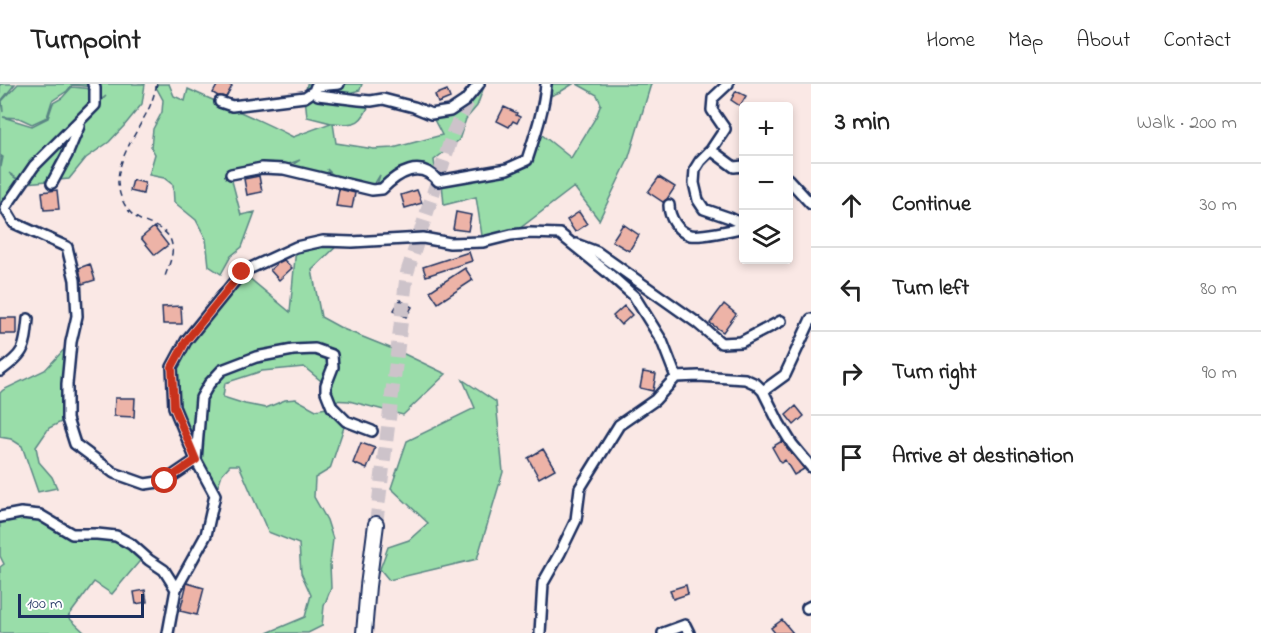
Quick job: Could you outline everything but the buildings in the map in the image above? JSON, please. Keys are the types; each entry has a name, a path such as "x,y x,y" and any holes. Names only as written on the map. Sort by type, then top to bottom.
{"highway":[{"path":"364,633 376,524"}],"street":[{"path":"93,84 95,105 34,166 5,208 14,222 67,247 75,280 77,316 70,342 67,384 67,419 75,444 114,472 145,484 165,481 196,460"},
{"path":"220,102 232,106 305,97 314,91 316,86 339,84"},
{"path":"314,91 318,95 341,98 383,99 431,114 450,111 465,101 479,84"},
{"path":"231,174 262,168 284,169 372,190 382,189 403,172 419,169 432,174 438,181 507,169 527,160 540,120 546,84"},
{"path":"728,84 713,98 712,110 725,129 711,150 700,160 695,169 694,183 698,200 704,209 739,223"},
{"path":"52,183 67,155 81,120"},
{"path":"711,150 734,167 739,166"},
{"path":"793,184 811,204"},
{"path":"669,205 669,211 677,227 690,235 739,228"},
{"path":"168,633 176,589 206,535 215,495 196,460 174,407 172,367 186,341 242,272 296,247 323,241 352,242 423,238 450,243 483,242 530,233 560,234 634,296 662,341 676,377"},
{"path":"571,243 597,252 696,322 721,343 741,342 781,321"},
{"path":"0,371 13,362 23,350 27,319"},
{"path":"763,391 785,375 811,319"},
{"path":"196,460 201,398 209,384 222,370 256,357 292,350 315,349 333,355 333,368 326,386 332,408 346,421 372,431"},
{"path":"540,633 543,583 576,520 580,488 619,425 655,400 676,377 745,378 756,384 763,391 792,444 811,467"},
{"path":"0,518 21,513 40,515 72,534 116,536 131,544 164,570 176,589"},
{"path":"663,633 685,625 689,633"}],"path":[{"path":"156,85 152,103 122,162 118,179 119,191 125,205 135,217 163,229 172,242 172,256 164,280"}],"green space":[{"path":"0,84 15,84 1,101 3,112 2,101 18,84 145,84 142,104 109,142 86,158 69,179 25,183 36,168 106,96 96,103 95,87 72,85 52,101 47,117 32,124 19,118 3,117 32,126 48,118 53,103 62,98 72,87 93,89 93,104 21,181 9,173 20,182 8,201 0,202 0,157 2,157 1,167 3,157 0,155"},
{"path":"157,84 169,84 174,96 185,101 188,89 293,137 331,123 307,117 305,97 307,84 362,84 360,90 334,97 371,101 358,121 348,124 333,123 336,143 374,149 393,148 442,135 431,114 450,111 479,84 485,84 477,106 466,119 459,140 434,160 436,175 420,168 376,188 380,175 372,188 338,180 327,169 331,178 288,168 300,160 283,166 230,173 241,215 255,212 242,247 231,256 221,274 209,266 206,239 196,220 174,202 173,185 164,178 149,175 155,154 151,147 153,129 162,112 163,100 156,87"},
{"path":"546,84 573,84 545,98"},
{"path":"577,84 651,84 628,160 599,220 574,187 511,235 483,242 476,197 444,205 442,183 527,160 537,131 571,158 596,117 601,104 597,95"},
{"path":"341,242 312,270 321,317 446,374 403,415 349,401 329,400 326,385 304,367 262,371 225,383 223,397 245,404 266,408 285,400 296,399 316,410 332,407 346,421 330,469 315,478 314,497 327,520 333,539 330,564 331,588 324,606 322,626 308,633 267,633 305,617 311,595 301,573 299,544 268,532 239,465 230,465 222,474 215,495 174,407 172,367 242,272 290,312 296,247"},
{"path":"71,342 67,419 49,428 36,447 39,462 52,477 57,488 38,492 22,446 11,439 0,437 0,393 45,370"},
{"path":"463,380 496,402 503,472 477,559 389,580 380,569 388,547 409,540 428,523 391,488 407,441 475,408"},
{"path":"40,515 72,534 116,536 144,556 112,594 94,582 68,617 85,633 0,633 0,567 4,564 0,556 0,517"}],"tunnel":[{"path":"376,524 407,273 453,133 474,89"}],"route":[{"path":"165,481 196,460 174,407 172,367 186,341 242,272"}]}
